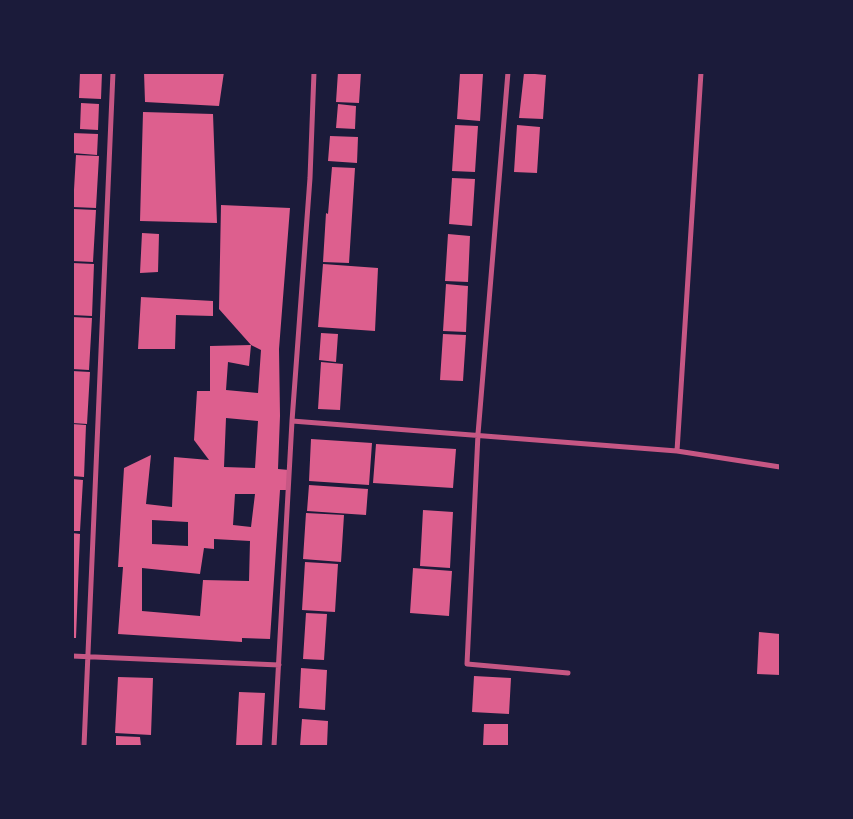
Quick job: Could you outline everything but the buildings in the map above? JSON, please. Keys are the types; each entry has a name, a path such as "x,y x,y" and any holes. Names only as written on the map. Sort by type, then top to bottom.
{"street":[{"path":"84,746 113,72"},
{"path":"274,746 292,421 310,178 314,72"},
{"path":"508,72 478,434 466,664 568,673"},
{"path":"677,451 701,72"},
{"path":"292,421 677,451 780,467"},
{"path":"72,656 279,665"}]}
